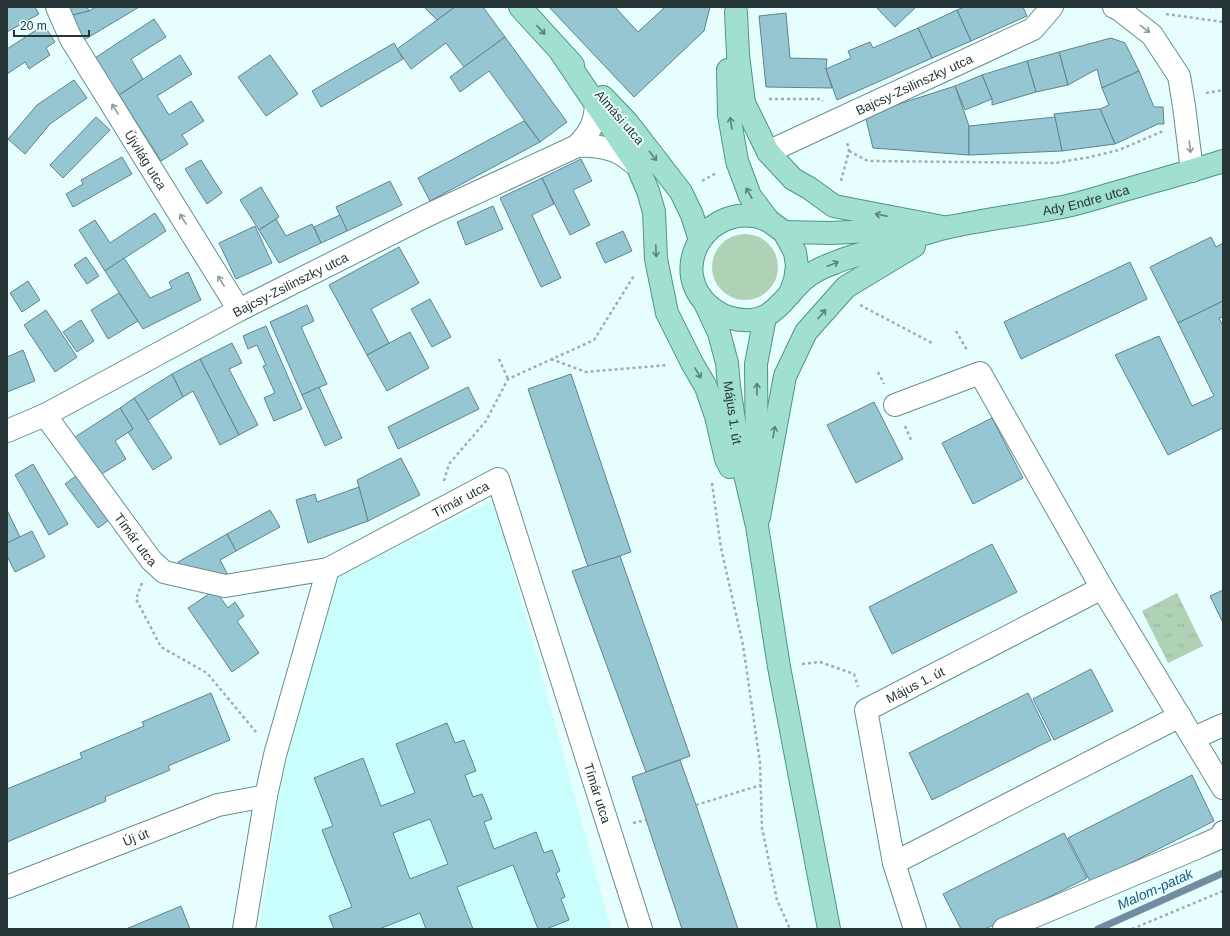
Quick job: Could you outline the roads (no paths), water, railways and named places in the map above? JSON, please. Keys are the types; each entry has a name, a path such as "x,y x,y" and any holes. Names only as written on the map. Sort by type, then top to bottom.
{"main road":[{"name":"Almási utca","path":"520,7 562,54 627,122 681,192 692,215 700,240"},
{"path":"737,10 738,55 744,103 768,152 793,179 834,206 946,228"},
{"path":"737,10 727,72 729,115 737,161 750,196 777,227 795,252 797,266 795,280 790,294"},
{"path":"562,54 637,165 648,191 654,212 656,259 667,314 706,388 716,416 726,459 758,526"},
{"name":"Ady Endre utca","path":"946,228 1068,206 1223,161"},
{"path":"739,215 755,216 777,227 831,233 946,228 834,262 815,271 805,278 777,308 765,317 745,320 730,318 716,312 704,302 696,288 692,272 693,255 700,240 710,228 723,219 739,215"},
{"path":"758,526 785,376 806,332 846,287 946,228"},
{"name":"Május 1. út","path":"704,302 719,333 727,363 737,440 758,526 779,667 829,929"},
{"name":"Május 1. út","path":"758,526 756,364 765,317"}],"street":[{"name":"Újvilág utca","path":"57,7 71,39 239,310"},
{"name":"Bajcsy-Zsilinszky utca","path":"768,152 1034,29 1052,7"},
{"path":"1114,7 1152,35 1179,76 1191,100 1192,171"},
{"name":"Bajcsy-Zsilinszky utca","path":"577,146 588,134 595,118 596,104"},
{"name":"Bajcsy-Zsilinszky utca","path":"7,431 45,415 239,310 428,214 577,146 590,145 621,154 637,165"},
{"path":"895,405 980,373 1102,588 1223,788"},
{"name":"Tímár utca","path":"45,415 151,560 164,572 225,586 328,569 498,479 641,929"},
{"path":"244,929 266,796 275,755 328,569"},
{"name":"Május 1. út","path":"894,863 866,710 1102,588"},
{"path":"915,929 894,863 1180,716"},
{"path":"1194,738 1223,725"},
{"name":"Új út","path":"7,887 218,805 266,796"},
{"path":"1004,929 1201,846 1220,837 1223,832"}],"waterway":[{"name":"Malom-patak","path":"1098,929 1223,873"}]}
